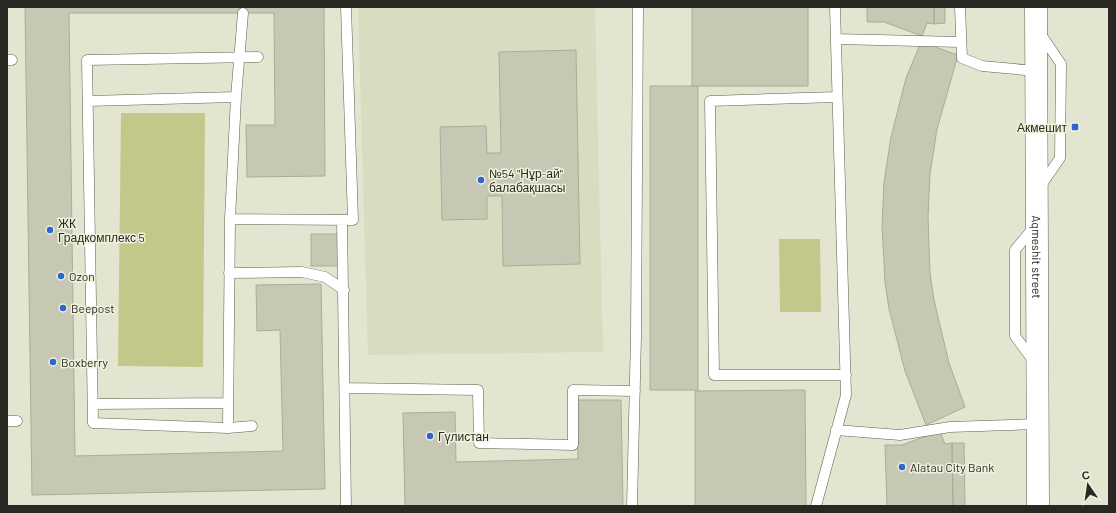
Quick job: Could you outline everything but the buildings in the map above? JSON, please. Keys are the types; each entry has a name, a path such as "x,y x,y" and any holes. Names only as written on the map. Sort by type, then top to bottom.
{"main road":[{"name":"Aqmeshit street","path":"1036,17 1038,506"}],"lane":[{"path":"230,219 353,220 346,7"},
{"path":"632,506 635,391 638,7"},
{"path":"816,506 846,395 835,7"},
{"path":"960,7 960,42 962,58 982,66 1036,70"},
{"path":"228,428 230,219 236,97 243,13"},
{"path":"1036,17 1061,64 1060,158 1037,192"},
{"path":"836,39 960,42"},
{"path":"252,426 228,428 93,423 87,60 258,57"},
{"path":"88,101 236,97"},
{"path":"837,97 710,101 714,375 846,375"},
{"path":"342,220 346,506"},
{"path":"229,273 302,272 325,277 344,290"},
{"path":"345,388 478,390 480,443 573,445 574,390 635,391"},
{"path":"93,404 228,403"},
{"path":"836,430 900,435 950,427 1038,424"}],"shaded area":[{"name":"№54 \"Нұр-ай\" балабақшасы","path":"358,7 595,7 603,352 368,355"}],"green space":[{"path":"121,113 205,113 203,367 118,366"},
{"path":"779,239 820,239 821,312 780,312"}],"place":[{"name":"Акмешит","path":"1075,127"},
{"name":"№54 \"Нұр-ай\" балабақшасы","path":"481,180"},
{"name":"ЖК Градкомплекс 5","path":"50,230"},
{"name":"Ozon","path":"61,276"},
{"name":"Beepost","path":"63,308"},
{"name":"Boxberry","path":"53,362"},
{"name":"Гүлистан","path":"430,436"},
{"name":"Alatau City Bank","path":"902,467"}]}
